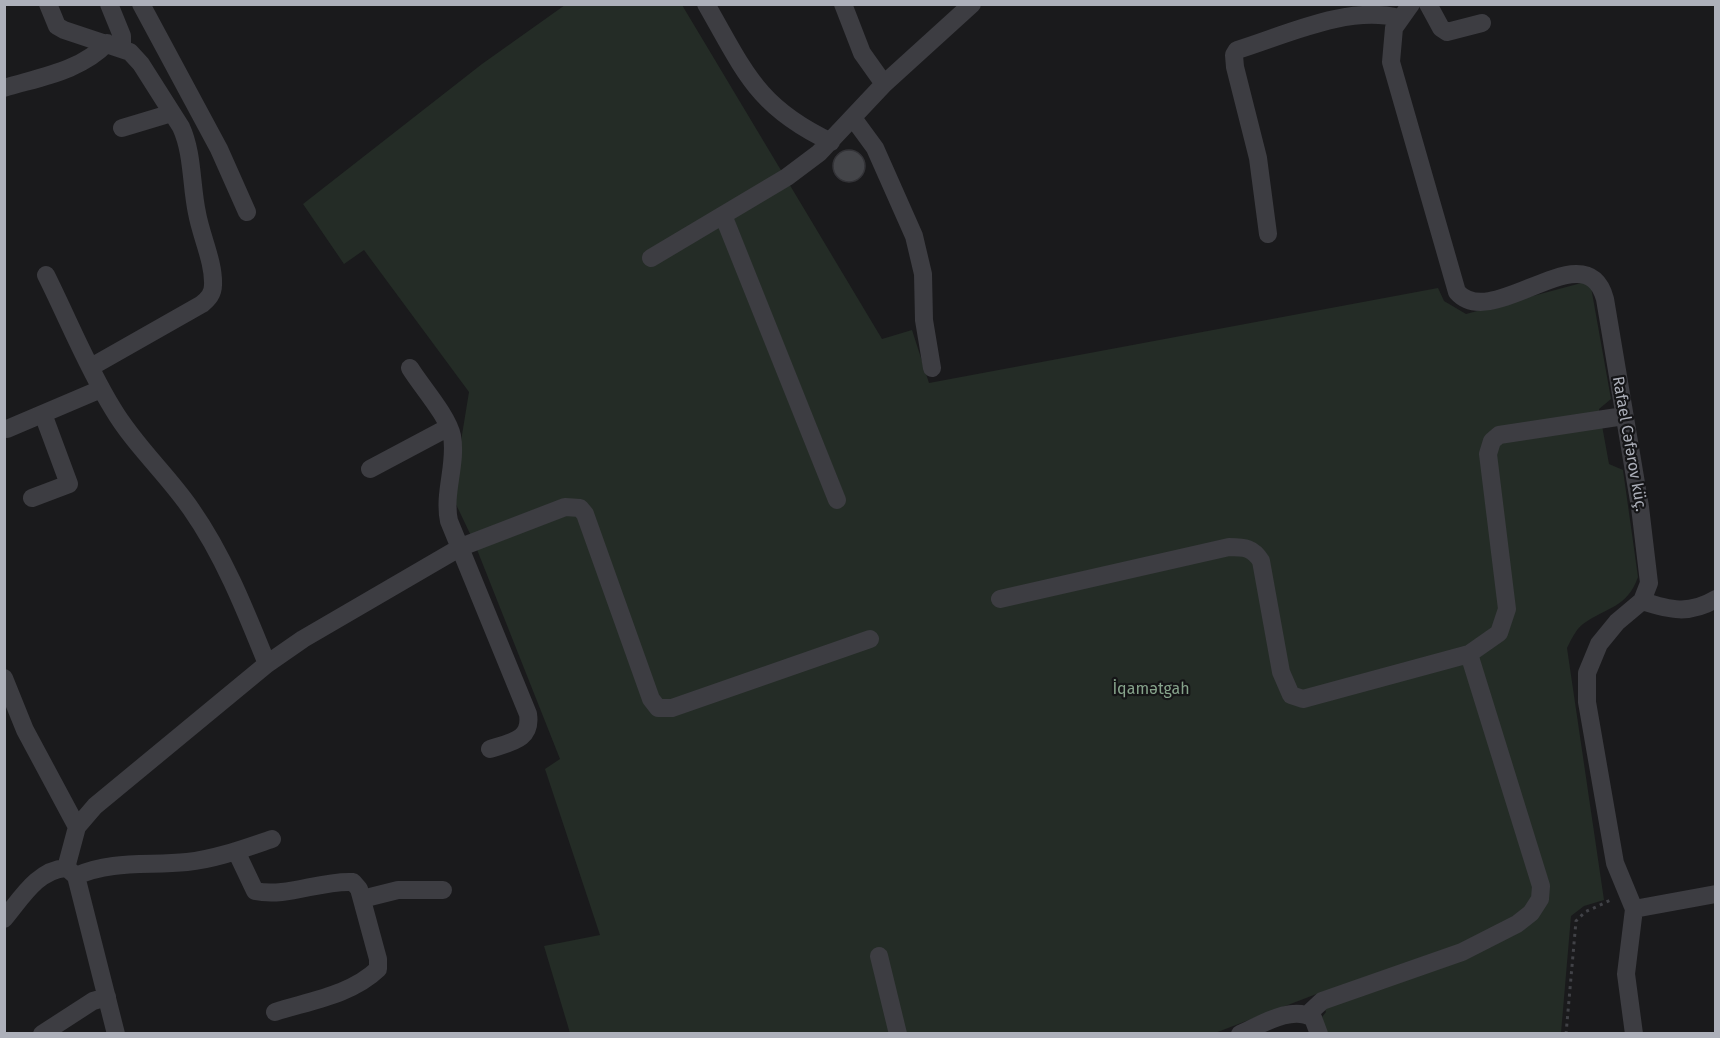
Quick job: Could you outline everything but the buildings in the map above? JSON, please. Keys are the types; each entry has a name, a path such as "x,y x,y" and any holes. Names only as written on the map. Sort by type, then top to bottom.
{"street":[{"path":"48,4 57,26 115,45 137,58 172,113 186,139 192,189 213,288 210,297 202,304 91,367"},
{"path":"4,88 79,65 115,45 122,36 109,4"},
{"path":"141,4 219,149 247,212"},
{"path":"706,4 756,88 786,118 831,142"},
{"path":"843,4 862,53 884,84"},
{"path":"651,258 787,177 831,142 884,84 972,4"},
{"path":"1428,4 1441,28 1447,32 1482,23"},
{"path":"1268,234 1258,158 1235,67 1234,55 1237,50 1333,20 1405,11"},
{"name":"Rafael Cəfərov küç.","path":"1405,11 1392,33 1391,62 1457,292 1470,302 1479,303 1578,274 1592,276 1602,288 1649,572 1647,591 1642,601"},
{"path":"122,128 172,113"},
{"path":"853,118 874,148 914,236 923,274 924,320 932,368"},
{"path":"723,215 837,500"},
{"path":"46,275 101,389 129,433 201,525 245,609 267,664"},
{"path":"410,368 449,427 452,445 446,502 449,521 528,714 530,725 521,738 490,749"},
{"path":"8,429 101,389"},
{"path":"32,498 69,484 42,414"},
{"path":"1000,598 1229,547 1243,547 1254,551 1262,561 1281,672 1291,696 1303,699 1469,654 1499,633 1507,609 1488,454 1491,441 1499,435 1624,416"},
{"path":"370,469 449,427"},
{"path":"116,1034 71,872 77,827 95,806 267,664 303,639 461,547 565,507 580,508 651,699 658,708 672,708 870,639"},
{"path":"1634,1034 1626,974 1634,909 1624,890 1615,863 1586,687 1592,657 1604,635 1642,601 1682,611 1694,610 1716,599"},
{"path":"1307,1015 1322,1001 1462,952 1517,924 1531,914 1540,899 1541,886 1469,654"},
{"path":"4,678 25,730 77,827"},
{"path":"4,919 38,879 56,869 71,872 117,864 189,862 236,851 272,839"},
{"path":"236,851 255,891 267,894 353,882 359,889 378,959 378,969 367,980 342,992 274,1012"},
{"path":"362,899 398,890 443,890"},
{"path":"1634,909 1716,894"},
{"path":"879,956 898,1034"},
{"path":"42,1034 93,1002 107,997"},
{"path":"1240,1034 1284,1016 1301,1013 1316,1021 1319,1034"}],"path":[{"path":"1566,1034 1576,921 1585,912 1612,900 1624,890"}],"green space":[{"name":"İqamətgah","path":"565,5 682,5 882,339 912,330 929,383 1438,288 1444,301 1466,314 1585,282 1591,287 1611,399 1599,409 1609,464 1623,470 1638,577 1622,601 1580,626 1567,648 1604,900 1584,906 1571,916 1561,1033 1324,1033 1322,1017 1326,1012 1319,993 1215,1033 570,1033 544,946 600,935 545,769 560,759 474,542 452,496 469,392 364,250 344,264 303,204 482,64"}]}
